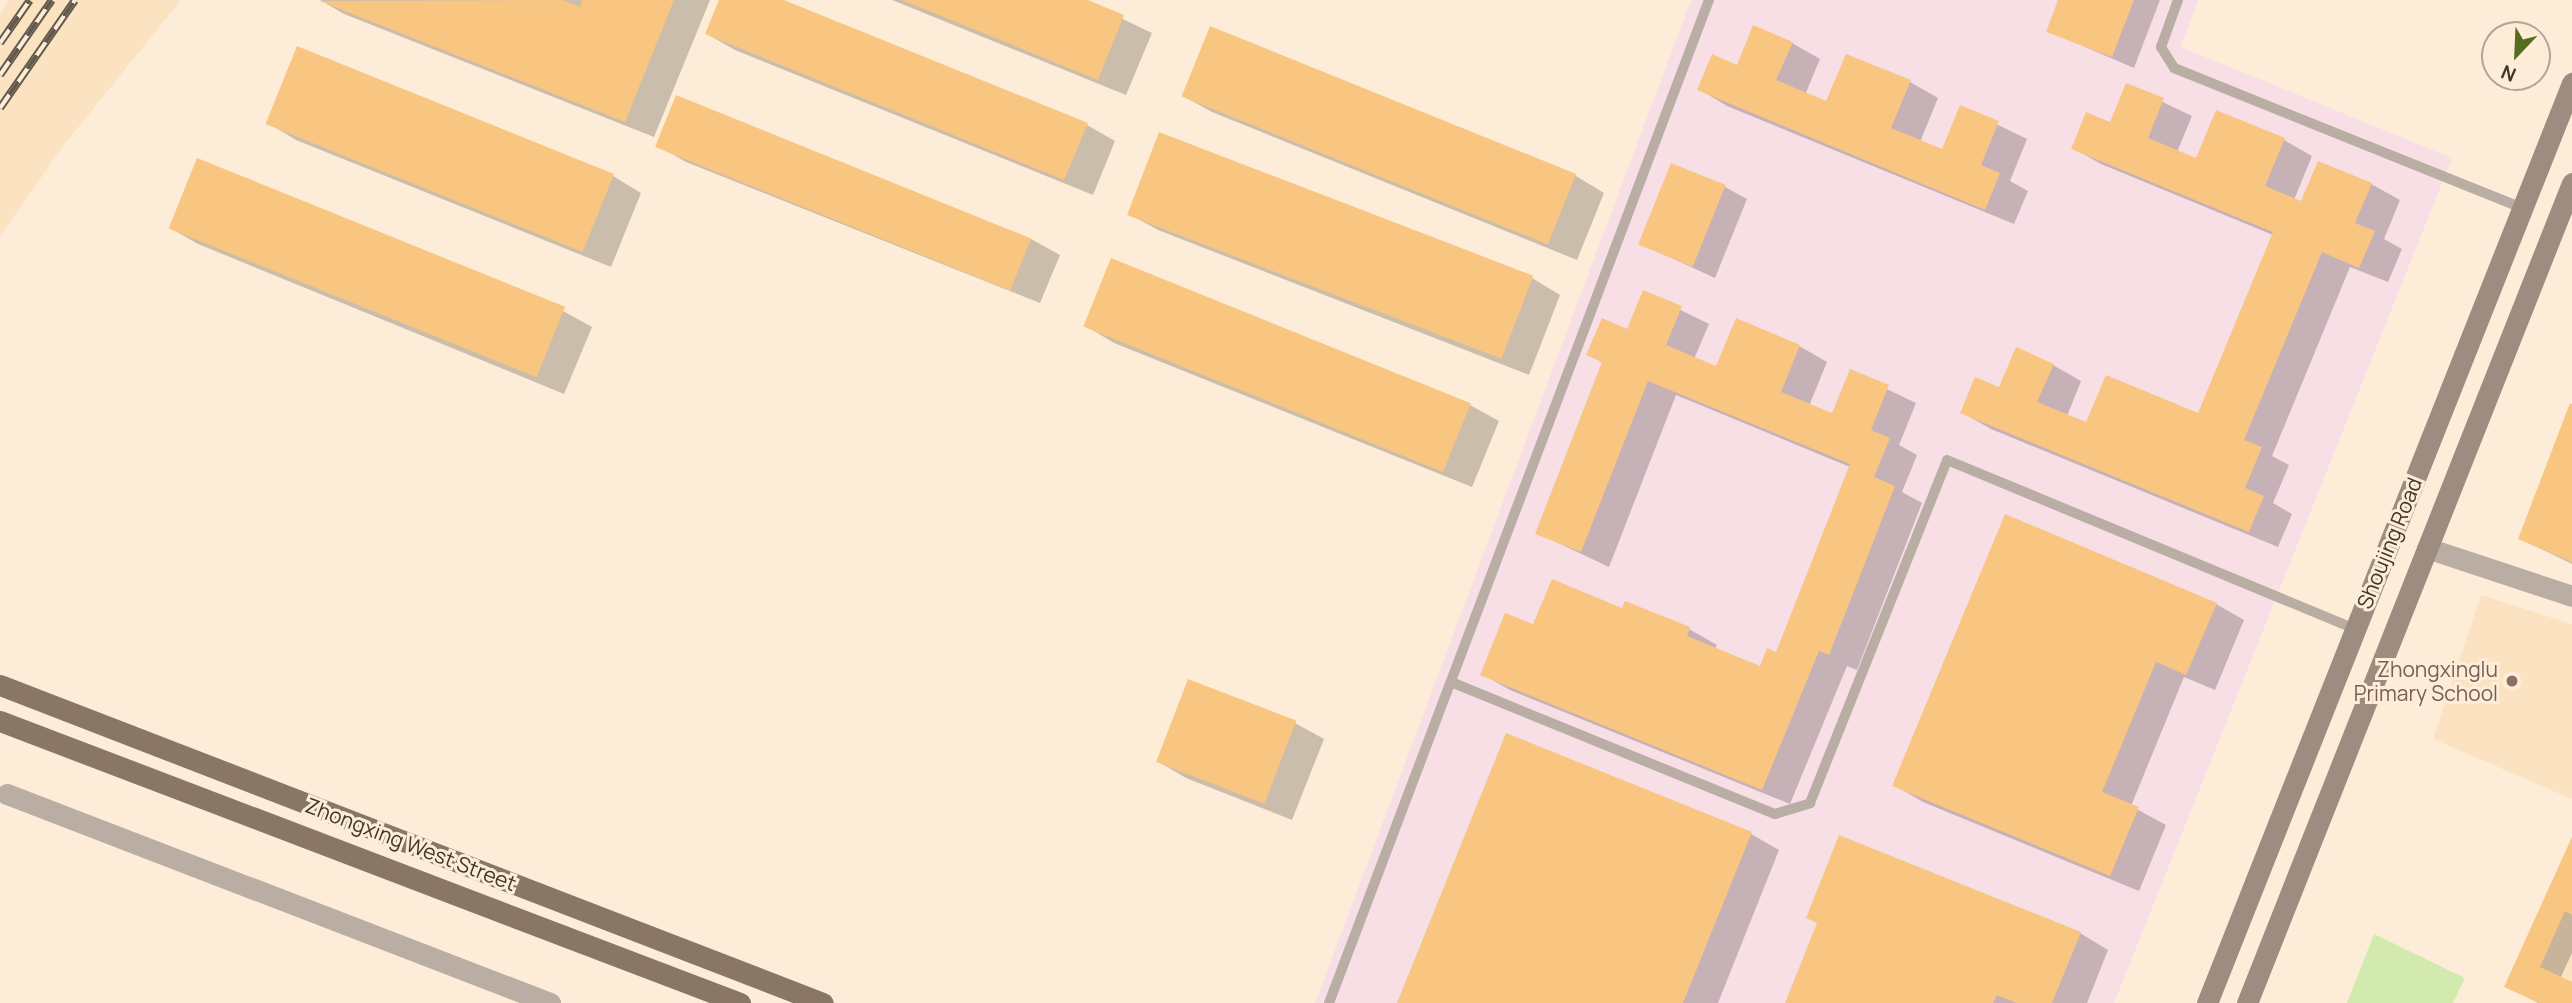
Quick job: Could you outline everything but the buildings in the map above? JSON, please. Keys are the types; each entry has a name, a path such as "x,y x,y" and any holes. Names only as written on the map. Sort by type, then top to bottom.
{"main road":[{"name":"Shoujing Road","path":"2207,1003 2572,83"},
{"name":"Shoujing Road","path":"2247,1003 2572,183"},
{"name":"Zhongxing West Street","path":"0,685 823,1003"},
{"name":"Zhongxing West Street","path":"0,721 740,1003"}],"street":[{"path":"2427,548 2572,596"},
{"path":"3,794 550,1003"}],"lane":[{"path":"1329,1003 1709,0"},
{"path":"2178,0 2161,47 2174,68 2522,208"},
{"path":"1451,682 1775,814 1810,803 1947,460 2356,629"}],"shaded area":[{"path":"9,0 181,0 64,145 0,236 0,14"},
{"path":"1691,0 2198,0 2181,47 2452,158 2114,1003 1315,1003"},
{"name":"Zhongxinglu Primary School","path":"2481,595 2572,624 2572,799 2433,739"},
{"path":"2572,837 2572,1003 2504,987"}],"green space":[{"path":"2374,934 2465,978 2453,1003 2347,1003"}],"railway":[{"path":"0,43 30,0"},
{"path":"0,75 52,0"},
{"path":"0,108 75,0"}],"place":[{"name":"Zhongxinglu Primary School","path":"2512,681"}]}
